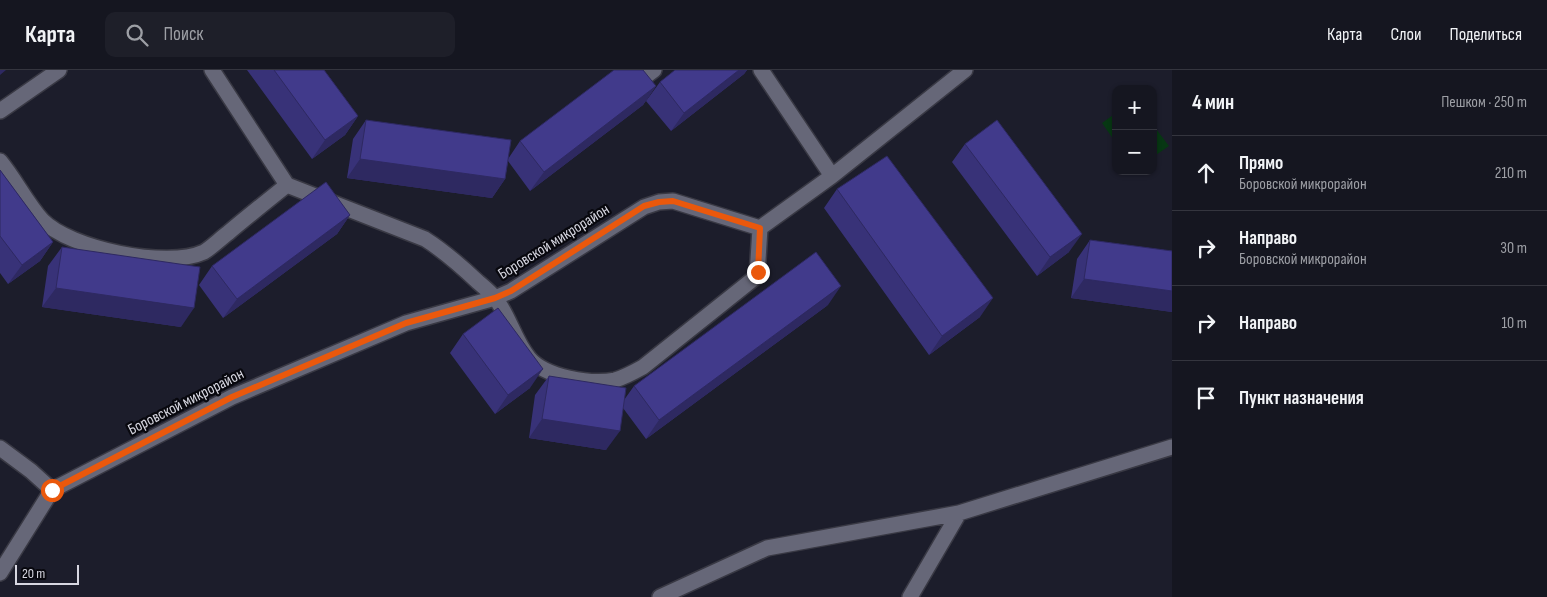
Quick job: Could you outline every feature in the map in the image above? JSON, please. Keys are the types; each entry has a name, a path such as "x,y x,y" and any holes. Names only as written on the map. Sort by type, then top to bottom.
{"lane":[{"path":"0,112 59,70"},
{"path":"212,70 287,185 425,239 452,258 495,298 521,347 530,359 543,368 572,378 593,381 614,380 628,376 643,367 754,279 758,272 760,228 832,176 965,70"},
{"path":"761,70 832,176"},
{"path":"0,161 41,219 54,231 88,245 135,256 185,257 204,251 287,185"},
{"name":"Боровской микрорайон","path":"52,490 232,397 406,323 495,298 511,291 644,206 673,201 760,228"},
{"path":"660,597 767,548 960,513 1172,447"},
{"path":"0,448 31,471 52,490 0,573"},
{"path":"910,597 960,513"}],"green space":[{"path":"1112,116 1112,137 1102,123"},
{"path":"1157,130 1169,146 1157,154"}],"building":[{"path":"274,70 324,70 358,116 325,140"},
{"path":"614,70 643,70 656,86 544,172 520,141"},
{"path":"675,70 739,70 684,113 660,82"},
{"path":"366,120 511,140 505,179 360,159"},
{"path":"997,120 1082,234 1050,257 965,144"},
{"path":"887,156 993,298 942,336 837,189"},
{"path":"0,170 53,242 22,265 0,236"},
{"path":"326,182 350,215 237,299 212,266"},
{"path":"1090,240 1172,251 1172,291 1084,279"},
{"path":"62,247 200,267 194,308 56,288"},
{"path":"816,252 841,286 659,420 634,386"},
{"path":"498,308 543,369 508,395 463,334"},
{"path":"549,376 626,388 620,431 542,419"}],"route":[{"path":"52,490 232,397 406,323 495,298 511,291 644,206 673,201 760,228 758,272"}]}
